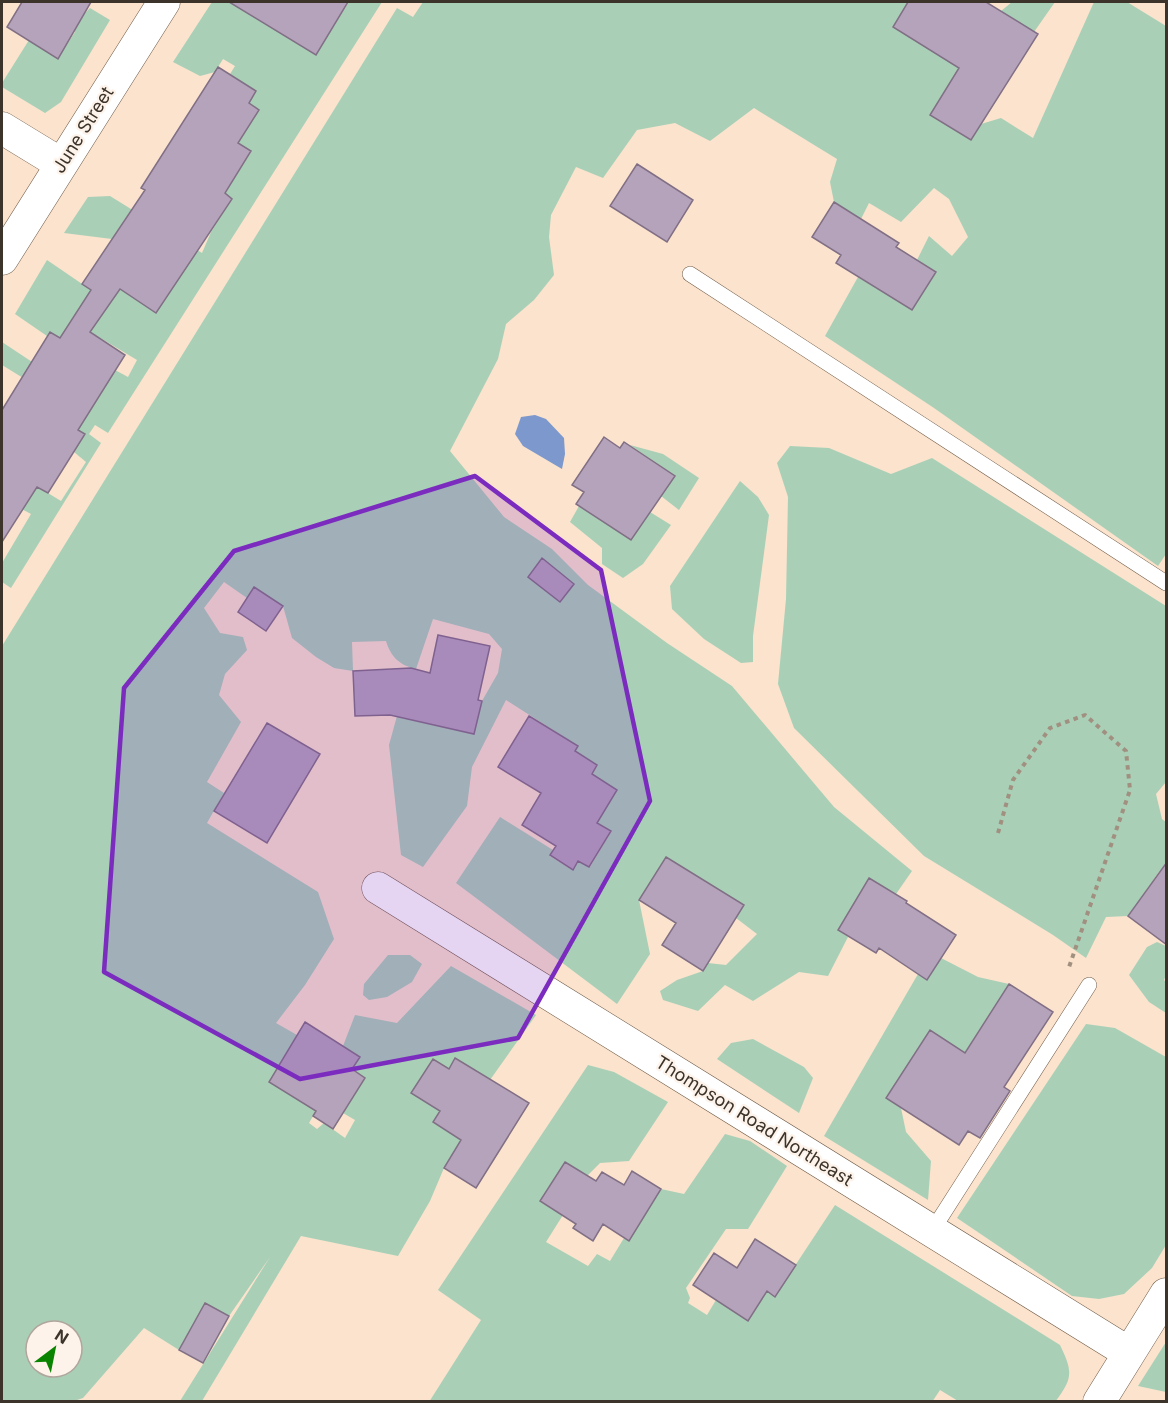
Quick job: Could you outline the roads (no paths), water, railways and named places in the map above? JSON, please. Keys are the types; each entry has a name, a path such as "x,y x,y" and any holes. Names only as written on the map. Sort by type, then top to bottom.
{"street":[{"name":"June Street","path":"2,259 164,2"},
{"path":"2,128 61,164"},
{"name":"Thompson Road Northeast","path":"378,888 1130,1353"},
{"path":"1099,1401 1167,1294"}],"lane":[{"path":"690,274 1167,583"},
{"path":"932,1231 1089,985"}],"water":[{"path":"535,415 546,419 564,438 565,454 562,469 523,446 515,434 521,417"}]}
